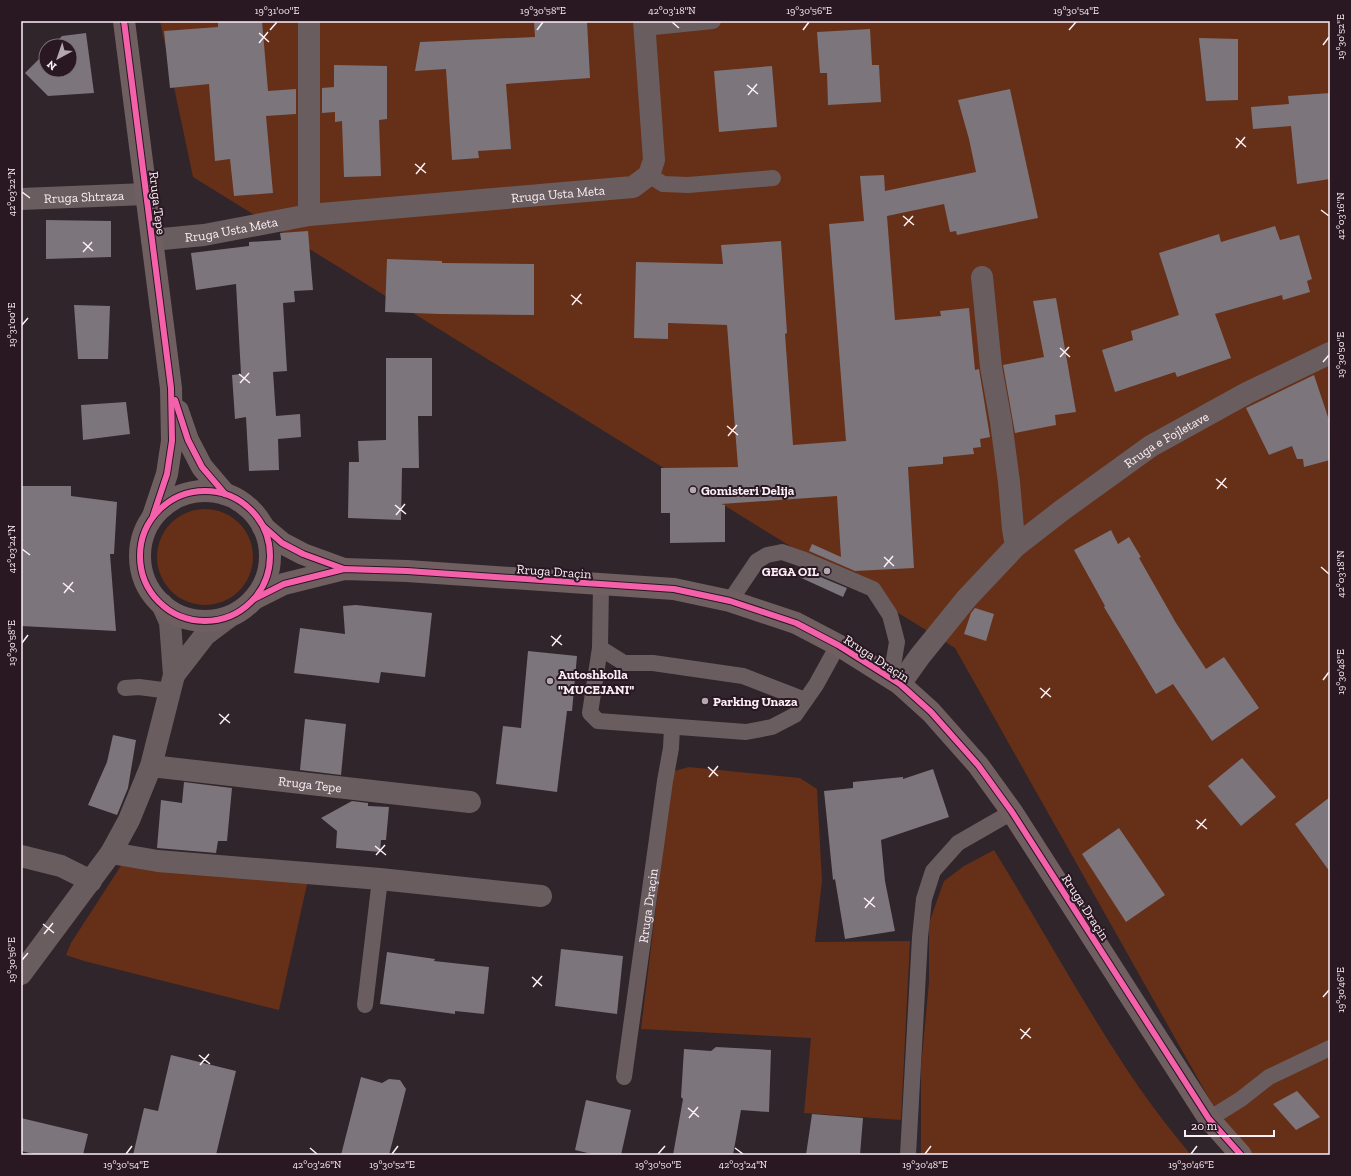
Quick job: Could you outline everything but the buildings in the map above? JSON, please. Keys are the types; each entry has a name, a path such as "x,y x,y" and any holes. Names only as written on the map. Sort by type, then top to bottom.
{"main road":[{"name":"Rruga Tepe","path":"124,21 171,388 172,442 167,474 153,516 142,538 140,562 147,585 162,604 182,616 206,621 229,616 243,609 254,599 265,583 270,564 269,545 263,527 254,513 241,501 225,494 205,490 185,494 167,502 153,516"},
{"name":"Rruga Tepe","path":"171,388 188,440 202,467 225,494"},
{"name":"Rruga Draçin","path":"263,527 282,543 302,554 344,569"},
{"name":"Rruga Draçin","path":"254,599 284,584 344,569 407,571 674,589 730,600 796,623 838,645 896,681 936,718 978,766 1012,812 1209,1119 1241,1155"}],"street":[{"path":"309,21 309,215"},
{"path":"644,25 654,160 649,174"},
{"name":"Rruga Usta Meta","path":"152,240 204,235 309,215 633,187 649,174"},
{"name":"Rruga Shtraza","path":"21,199 146,194"},
{"path":"982,277 991,367 1001,422 1016,546"},
{"name":"Rruga e Fojletave","path":"896,681 931,642 967,598 1016,546 1061,511 1151,446 1247,393 1330,353"},
{"name":"Rruga Tepe","path":"21,974 111,853 129,820 151,766 172,683 170,622 162,604"},
{"name":"Rruga Tepe","path":"172,683 205,635 229,616"},
{"name":"Rruga Tepe","path":"151,766 470,802"},
{"path":"111,853 211,866 380,879 541,896"},
{"path":"21,856 61,866 91,881"}],"lane":[{"path":"644,25 713,21"},
{"path":"649,174 663,184 688,185 773,178"},
{"path":"730,600 757,561 767,555 782,552 805,560 873,589 890,615 897,642 896,681"},
{"path":"601,585 600,648 590,714 598,721 672,726"},
{"name":"Rruga Draçin","path":"624,1077 671,748 672,726 746,732 772,727 796,715 824,672 838,645"},
{"path":"600,648 624,663 653,663 743,676 805,700"},
{"path":"126,688 172,683"},
{"path":"908,1155 924,899 933,871 958,843 1012,812"},
{"path":"365,1006 380,879"},
{"path":"1209,1119 1241,1099 1269,1077 1330,1048"}],"shaded area":[{"path":"160,21 1330,21 1330,1155 1241,1155 955,648 193,177"},
{"path":"205,509 223,513 239,523 249,539 253,557 249,575 239,591 223,601 205,605 187,601 171,591 161,575 157,557 161,539 171,523 187,513"},
{"path":"689,767 800,778 817,789 822,881 815,942 910,941 901,1120 804,1113 811,1038 641,1029 672,775 674,771"},
{"path":"994,850 1090,1012 1124,1065 1156,1111 1191,1155 921,1155 921,1066 929,982 929,923 944,881 964,866"},
{"path":"124,861 308,880 279,1010 84,961 66,955 71,943"}],"cycle path":[{"path":"124,21 171,388 172,441 167,474 153,516"},
{"path":"175,400 188,440 202,467 225,494"},
{"path":"205,491 230,496 251,510 265,531 270,556 265,581 251,602 230,616 205,621 180,616 159,602 145,581 140,556 145,531 159,510 180,496 205,491"},
{"path":"264,527 282,543 303,554 344,569"},
{"path":"254,599 284,584 344,569 407,571 674,589 730,601 796,623 838,645 900,684 931,712 978,765 1012,812 1209,1119 1241,1155"}],"place":[{"name":"Gomisteri Delija","path":"693,490"},
{"name":"GEGA OIL","path":"827,571"},
{"name":"Autoshkolla \"MUCEJANI\"","path":"550,681"},
{"name":"Parking Unaza","path":"705,701"}]}
